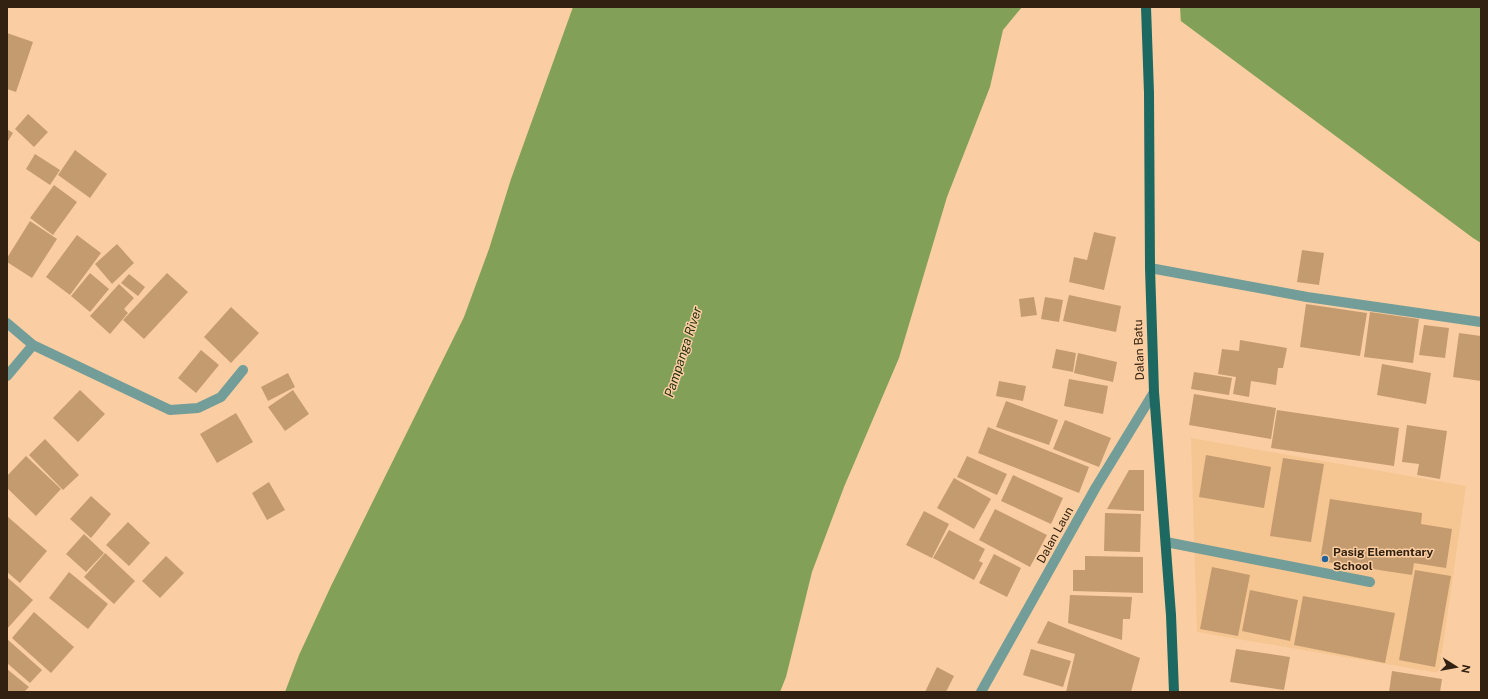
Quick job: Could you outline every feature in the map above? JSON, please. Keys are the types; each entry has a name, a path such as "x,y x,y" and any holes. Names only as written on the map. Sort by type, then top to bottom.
{"main road":[{"name":"Dalan Batu","path":"1146,7 1149,93 1150,268 1154,392 1171,614 1174,692"}],"street":[{"path":"1150,268 1307,297 1481,322"},
{"path":"7,323 33,345 170,410 198,408 221,396 243,370"},
{"path":"7,376 33,345"},
{"name":"Dalan Laun","path":"981,692 1096,488 1154,392"},
{"path":"1166,542 1370,582"}],"shaded area":[{"name":"Pasig Elementary School","path":"1191,438 1466,486 1439,673 1197,632"}],"water":[{"name":"Pampanga River","path":"573,7 1022,7 1003,30 990,87 947,197 899,358 844,487 812,572 786,677 780,692 285,692 299,655 331,586 464,317 489,249 511,179"},
{"path":"1162,7 1481,7 1481,243 1473,238"}],"pier":[{"path":"1160,7 1180,7 1181,24 1160,9"}],"building":[{"path":"7,33 33,42 16,92 7,89"},
{"path":"28,114 48,132 34,147 15,129"},
{"path":"7,129 13,133 7,143"},
{"path":"75,150 107,174 90,198 58,175"},
{"path":"35,154 60,170 50,185 26,169"},
{"path":"54,185 77,202 53,235 30,218"},
{"path":"30,221 57,239 32,278 7,262 7,258"},
{"path":"1094,232 1116,237 1104,290 1069,282 1074,257 1087,260"},
{"path":"77,235 101,253 70,295 46,277"},
{"path":"117,244 134,263 112,284 95,264"},
{"path":"1302,250 1324,253 1319,285 1297,282"},
{"path":"90,273 109,289 90,312 71,296"},
{"path":"167,273 188,292 144,339 123,320"},
{"path":"129,274 145,287 138,296 121,283"},
{"path":"119,284 134,298 124,309 128,313 110,334 90,316"},
{"path":"1069,295 1121,306 1116,332 1063,321"},
{"path":"1034,297 1037,315 1021,317 1019,299"},
{"path":"1045,297 1063,300 1059,322 1041,319"},
{"path":"1306,304 1367,313 1360,356 1300,347"},
{"path":"231,307 259,333 231,363 204,337"},
{"path":"1370,312 1419,319 1413,363 1364,357"},
{"path":"1424,325 1449,328 1445,358 1419,355"},
{"path":"1459,333 1481,336 1481,381 1453,377"},
{"path":"1240,340 1287,348 1283,368 1278,368 1276,385 1251,381 1249,397 1233,394 1236,377 1218,374 1222,349 1239,351"},
{"path":"1056,349 1076,353 1073,372 1052,368"},
{"path":"201,350 219,365 196,393 178,378"},
{"path":"1078,353 1117,362 1113,382 1074,373"},
{"path":"1382,364 1431,373 1426,404 1377,395"},
{"path":"1194,372 1232,378 1229,395 1191,389"},
{"path":"288,373 295,387 268,401 261,387"},
{"path":"1069,379 1108,386 1103,414 1064,406"},
{"path":"999,381 1026,386 1023,401 996,396"},
{"path":"80,390 105,414 78,442 53,418"},
{"path":"293,390 309,414 285,431 268,407"},
{"path":"1194,394 1276,408 1271,439 1189,425"},
{"path":"1006,401 1058,420 1049,445 996,427"},
{"path":"1277,410 1399,428 1394,466 1271,448"},
{"path":"236,413 253,442 217,463 200,434"},
{"path":"1065,420 1111,438 1099,467 1053,449"},
{"path":"1407,425 1447,431 1440,479 1417,475 1419,464 1402,462"},
{"path":"988,427 1089,467 1079,493 978,453"},
{"path":"45,439 79,475 63,490 29,455"},
{"path":"1206,455 1271,467 1264,508 1199,497"},
{"path":"26,456 61,489 36,516 7,488 7,476"},
{"path":"967,456 1007,474 997,495 957,477"},
{"path":"1283,458 1324,464 1311,542 1270,536"},
{"path":"1129,470 1144,470 1144,511 1107,509"},
{"path":"1013,475 1063,498 1051,524 1001,501"},
{"path":"954,478 991,499 974,529 937,508"},
{"path":"269,482 285,510 267,520 252,493"},
{"path":"91,496 111,514 91,538 70,519"},
{"path":"1330,499 1422,513 1421,524 1452,529 1446,568 1414,563 1412,575 1320,561"},
{"path":"995,509 1047,535 1030,567 979,540"},
{"path":"924,511 949,524 932,558 906,545"},
{"path":"1105,513 1141,514 1140,552 1104,551"},
{"path":"7,516 47,551 20,583 7,572"},
{"path":"128,522 150,543 129,566 106,545"},
{"path":"949,530 985,549 979,561 983,563 974,580 933,558"},
{"path":"84,534 104,553 86,572 66,554"},
{"path":"105,553 135,581 114,604 84,577"},
{"path":"994,554 1021,568 1007,597 979,583"},
{"path":"166,556 184,573 160,598 142,581"},
{"path":"1085,556 1143,557 1143,593 1073,591 1073,570 1085,570"},
{"path":"1212,567 1250,575 1238,636 1200,629"},
{"path":"1415,570 1451,576 1435,667 1399,660"},
{"path":"69,572 108,604 88,629 49,598"},
{"path":"7,577 33,600 7,629"},
{"path":"1250,590 1298,600 1290,641 1242,631"},
{"path":"1070,595 1132,597 1130,619 1123,619 1122,640 1068,623"},
{"path":"1303,596 1395,613 1385,663 1294,645"},
{"path":"34,612 74,647 51,673 12,638"},
{"path":"1048,621 1140,658 1131,692 1066,692 1075,654 1037,643"},
{"path":"7,639 42,670 30,683 7,663"},
{"path":"1031,649 1071,661 1063,687 1023,675"},
{"path":"1236,649 1290,657 1284,690 1230,682"},
{"path":"937,667 954,676 946,692 925,692"},
{"path":"7,669 29,687 24,692 7,692"},
{"path":"1392,671 1442,679 1440,692 1389,692"}],"place":[{"name":"Pasig Elementary School","path":"1325,559"}]}
